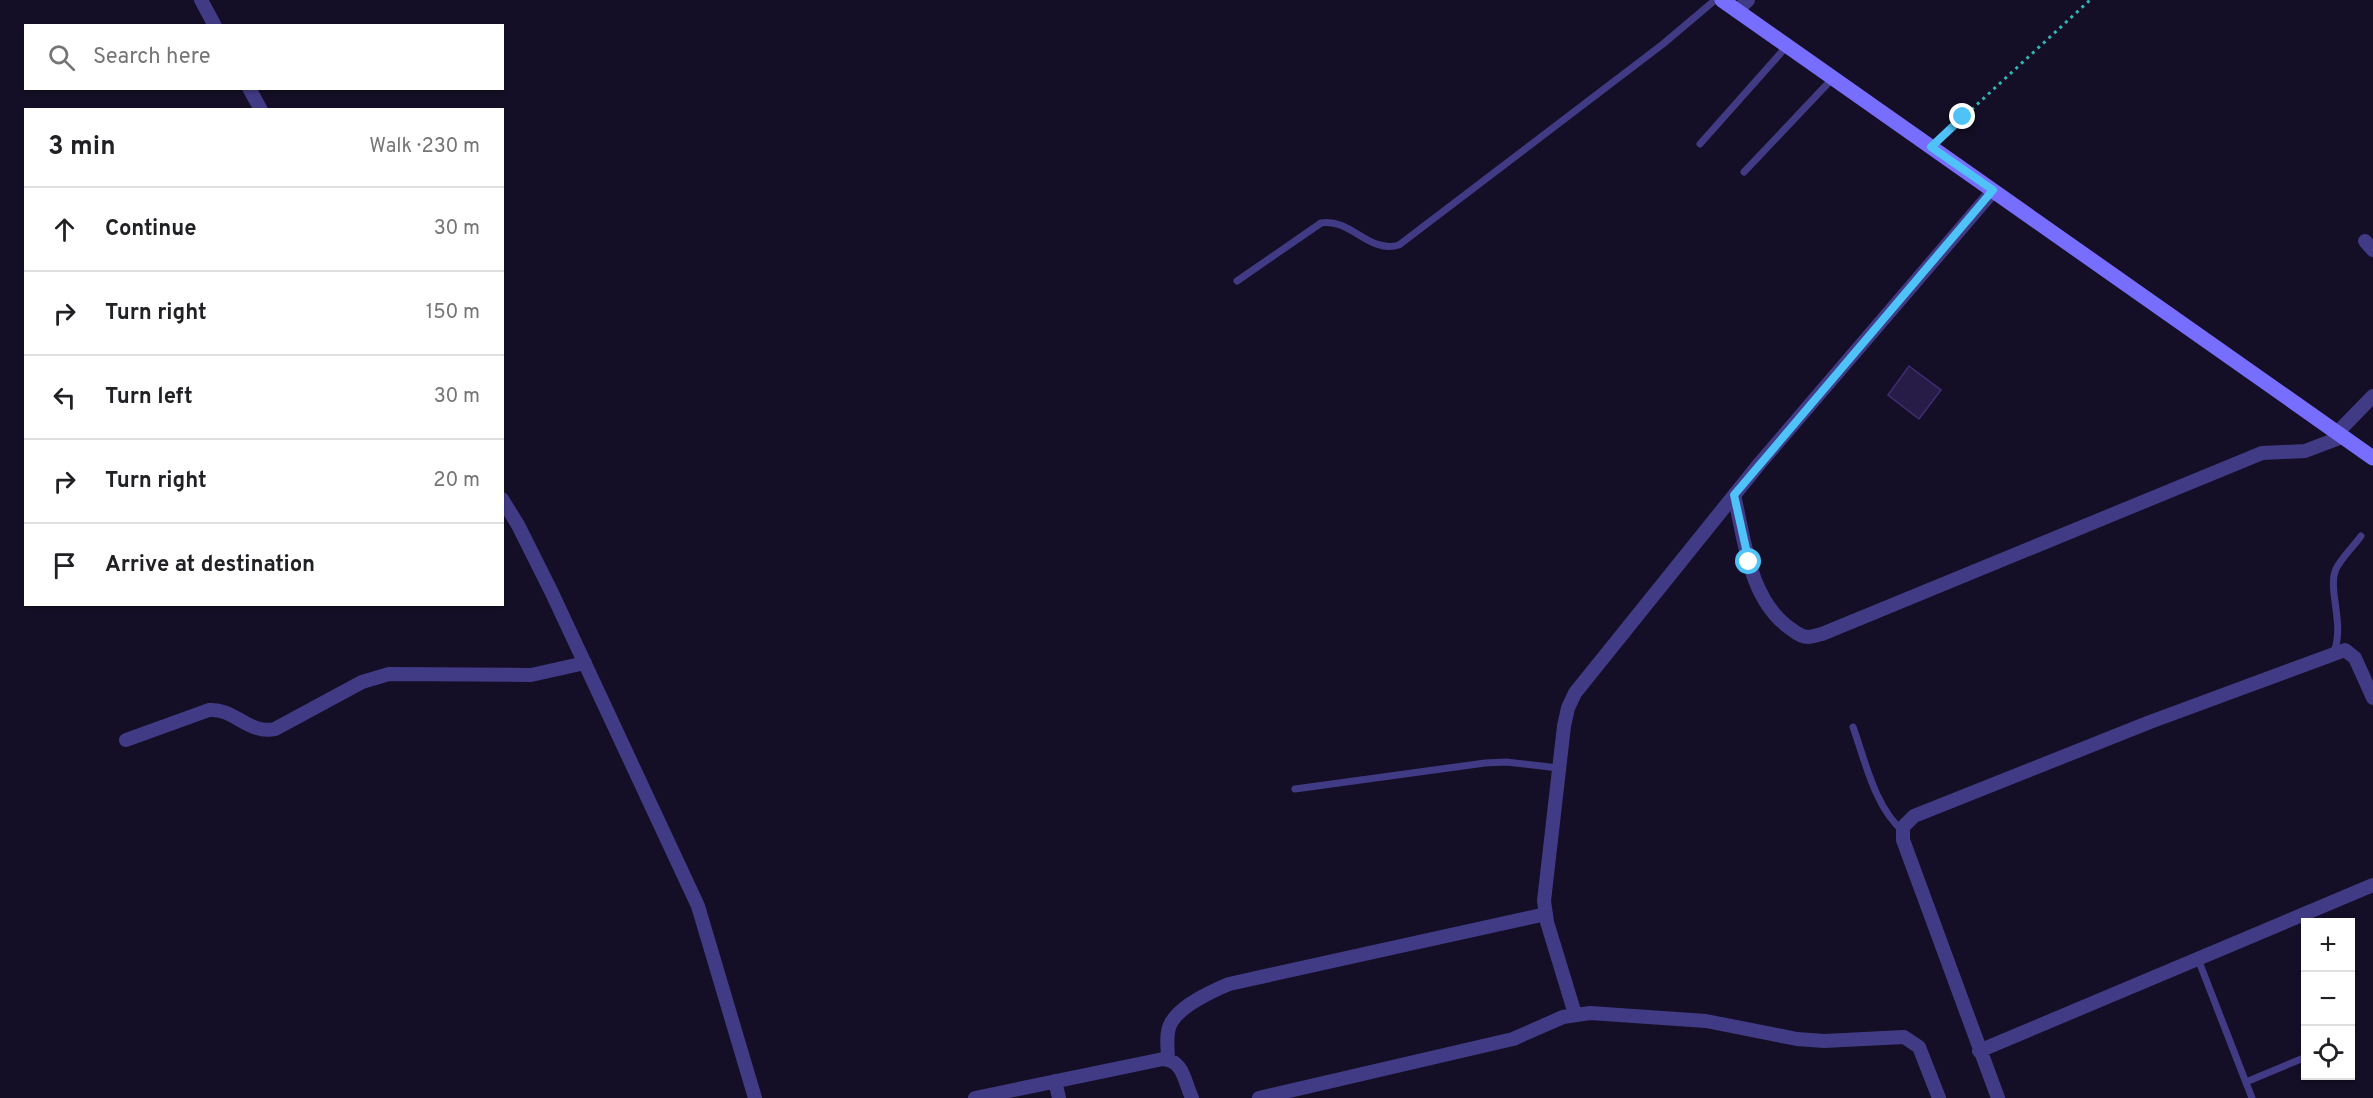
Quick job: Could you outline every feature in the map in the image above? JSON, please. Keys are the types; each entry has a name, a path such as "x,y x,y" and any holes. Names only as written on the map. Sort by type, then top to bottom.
{"main road":[{"path":"1722,0 1743,5 1787,46 2373,458"}],"street":[{"path":"201,0 214,24"},
{"path":"250,90 260,108"},
{"path":"1575,1014 1546,914 1545,878 1568,708 1575,693 1734,495 1993,190"},
{"path":"1734,495 1758,590 1769,608 1785,625 1798,634 1808,637 1822,634 2262,453 2305,451 2339,435 2373,396"},
{"path":"504,502 518,525 585,663 698,906 755,1098"},
{"path":"1998,1098 1903,840 1903,827 1914,816 2150,722 2345,650 2355,658 2373,698"},
{"path":"126,740 209,710 218,709 230,713 257,729 264,731 275,729 362,682 389,674 531,675 585,663"},
{"path":"1979,1051 2373,885"},
{"path":"1168,1060 1168,1034 1171,1023 1199,999 1229,984 1546,914"},
{"path":"1259,1098 1513,1039 1575,1014 1706,1022 1797,1039 1824,1041 1904,1037 1919,1047 1939,1098"},
{"path":"975,1098 1168,1060 1179,1065 1192,1098"},
{"path":"1055,1081 1059,1098"}],"lane":[{"path":"1237,281 1321,223 1330,221 1382,247 1399,246 1663,44 1714,0"},
{"path":"1700,144 1787,46"},
{"path":"1744,172 1833,78"},
{"path":"2333,654 2339,628 2334,578 2336,569 2361,536"},
{"path":"1853,727 1882,806 1892,821 1903,831"},
{"path":"1295,789 1485,763 1506,762 1559,768"},
{"path":"2198,959 2252,1098"},
{"path":"2246,1082 2301,1059"}],"path":[{"path":"1931,147 2090,0"}],"building":[{"path":"1909,366 1941,390 1919,419 1888,395"}],"route":[{"path":"1749,562 1734,495 1993,190 1931,147 1963,117"}]}
